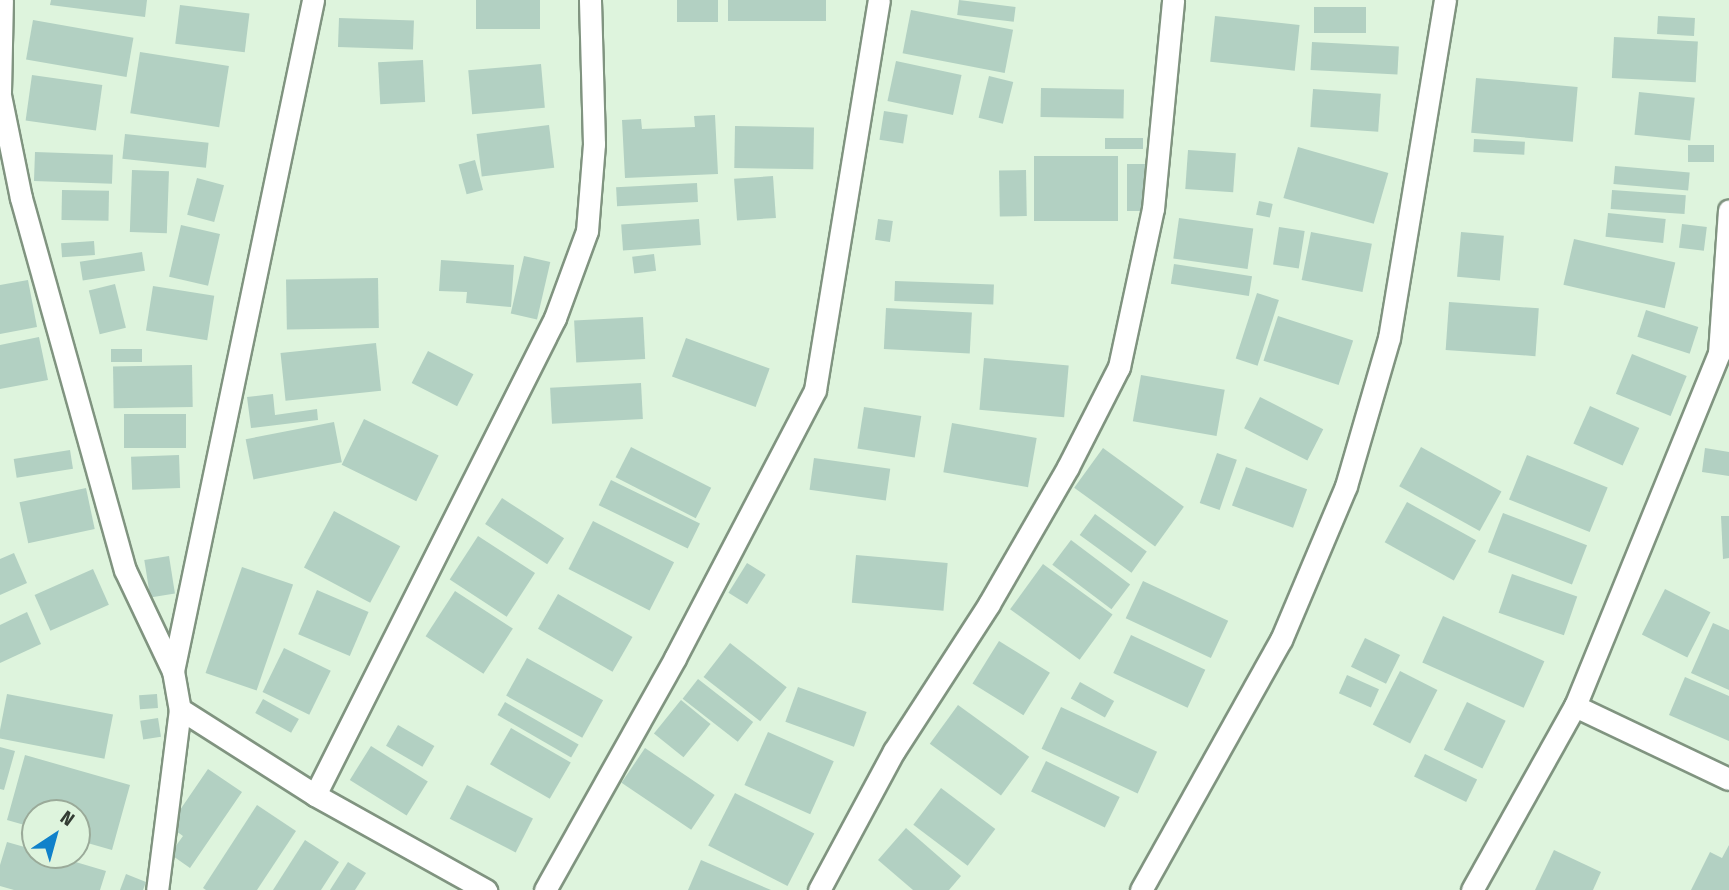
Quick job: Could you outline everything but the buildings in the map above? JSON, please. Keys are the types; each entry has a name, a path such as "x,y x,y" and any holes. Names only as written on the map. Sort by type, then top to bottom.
{"street":[{"path":"2,0 0,93 21,198 125,570 173,671 180,709 157,890"},
{"path":"173,671 313,0"},
{"path":"315,795 555,318 587,231 594,144 590,0"},
{"path":"545,890 676,658 815,390 879,0"},
{"path":"819,890 894,751 989,604 1062,479 1119,367 1153,209 1173,0"},
{"path":"1141,890 1281,640 1346,486 1390,338 1445,0"},
{"path":"1472,890 1575,706 1724,353 1729,210"},
{"path":"1575,706 1729,779"},
{"path":"180,709 315,795 486,890"}]}
